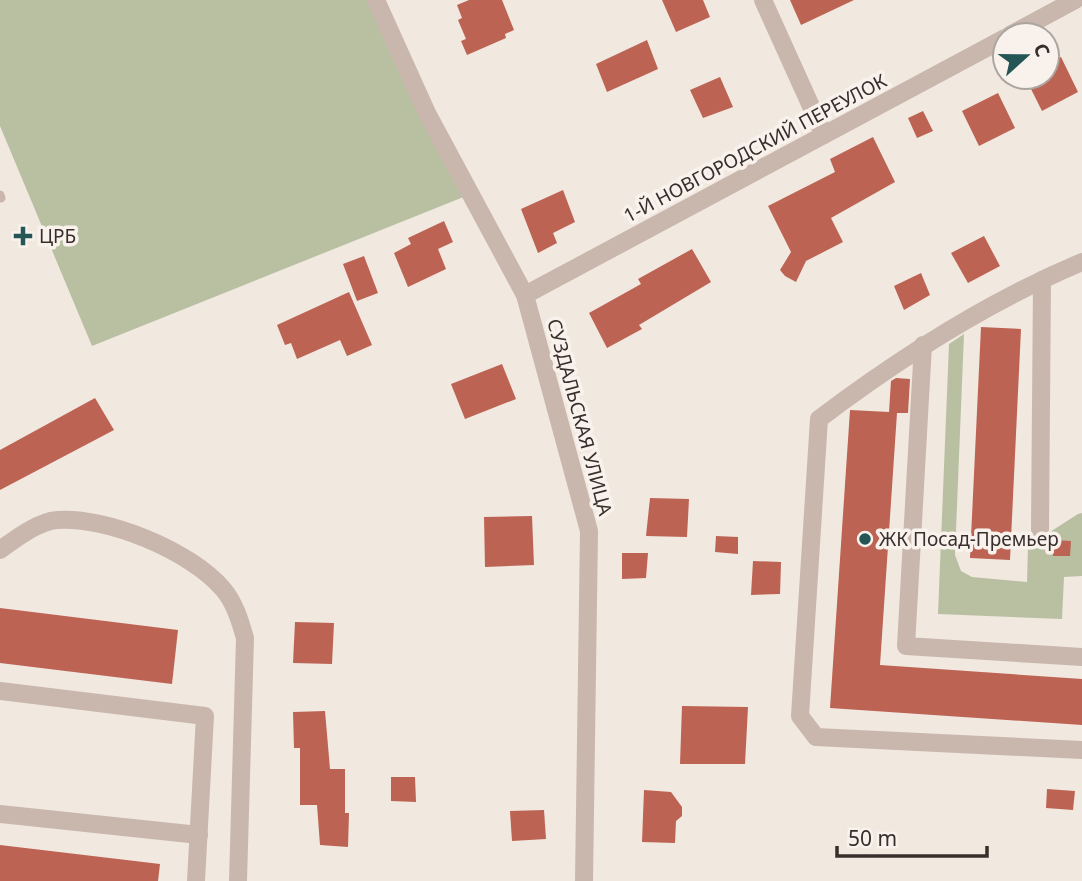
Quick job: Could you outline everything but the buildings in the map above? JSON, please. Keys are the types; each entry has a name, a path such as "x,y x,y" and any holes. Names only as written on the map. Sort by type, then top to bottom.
{"street":[{"name":"СУЗДАЛЬСКАЯ УЛИЦА","path":"376,0 427,113 525,295 589,531 584,881"},
{"path":"763,0 824,135"},
{"path":"1036,21 1075,0"},
{"name":"1-Й НОВГОРОДСКИЙ ПЕРЕУЛОК","path":"525,295 991,46"},
{"path":"1082,262 988,307 923,345 819,419 800,716 816,737 1082,750"},
{"path":"1040,530 1042,280"},
{"path":"923,345 906,646 1082,657"},
{"path":"0,550 22,534 55,520 97,523 148,540 192,562 223,589 237,613 245,638 238,881"},
{"path":"0,691 205,716 196,881"},
{"path":"0,814 199,835"}],"green space":[{"path":"0,0 376,0 471,194 92,346 0,126"},
{"path":"964,334 955,555 961,571 972,577 1027,582 1028,546 1082,513 1082,576 1064,577 1062,619 938,614 949,344"}],"place":[{"name":"ЦРБ","path":"23,236"},
{"name":"ЖК Посад-Премьер","path":"865,539"}]}
